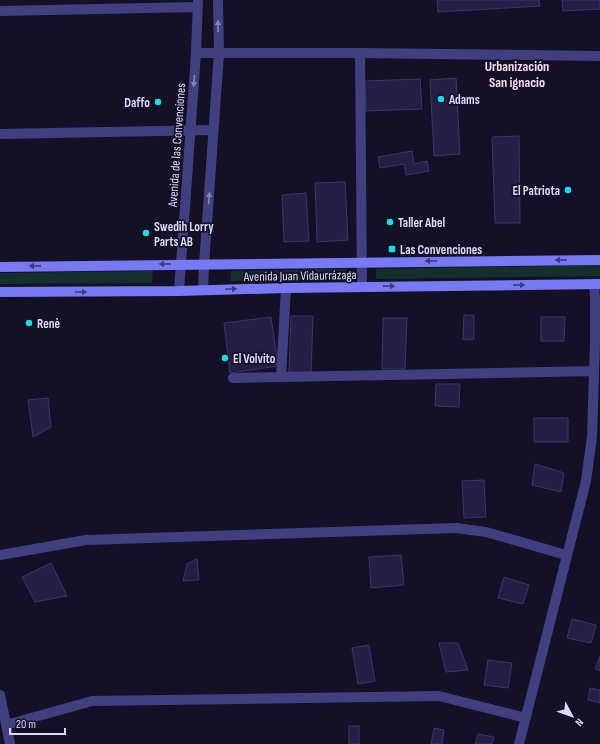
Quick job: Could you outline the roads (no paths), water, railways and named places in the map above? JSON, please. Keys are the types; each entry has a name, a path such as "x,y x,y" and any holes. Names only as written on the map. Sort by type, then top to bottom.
{"main road":[{"name":"Avenida Juan Vidaurrázaga","path":"0,267 600,260"},
{"name":"Avenida Juan Vidaurrázaga","path":"0,292 178,292 362,286 597,284"}],"street":[{"path":"204,290 204,265 219,53 218,0"},
{"path":"0,11 198,3"},
{"name":"Avenida de las Convenciones","path":"178,292 191,130 198,3"},
{"path":"196,53 360,53 600,56"},
{"path":"360,53 362,286"},
{"path":"0,134 213,130"},
{"path":"519,744 586,481 592,436 595,299 597,284"},
{"path":"281,377 286,288"},
{"path":"233,378 594,371"},
{"path":"0,555 86,540 456,528 486,532 566,555"},
{"path":"0,695 10,744"},
{"path":"6,725 92,701 439,696 526,718"}],"place":[{"name":"Adams","path":"441,99"},
{"name":"Daffo","path":"158,102"},
{"name":"El Patriota","path":"568,190"},
{"name":"Taller Abel","path":"390,222"},
{"name":"Swedih Lorry Parts AB","path":"146,233"},
{"name":"Las Convenciones","path":"392,249"},
{"name":"Renè","path":"29,323"},
{"name":"El Volvito","path":"225,358"}],"district":[{"name":"Urbanización San ignacio","path":"517,74"}]}
